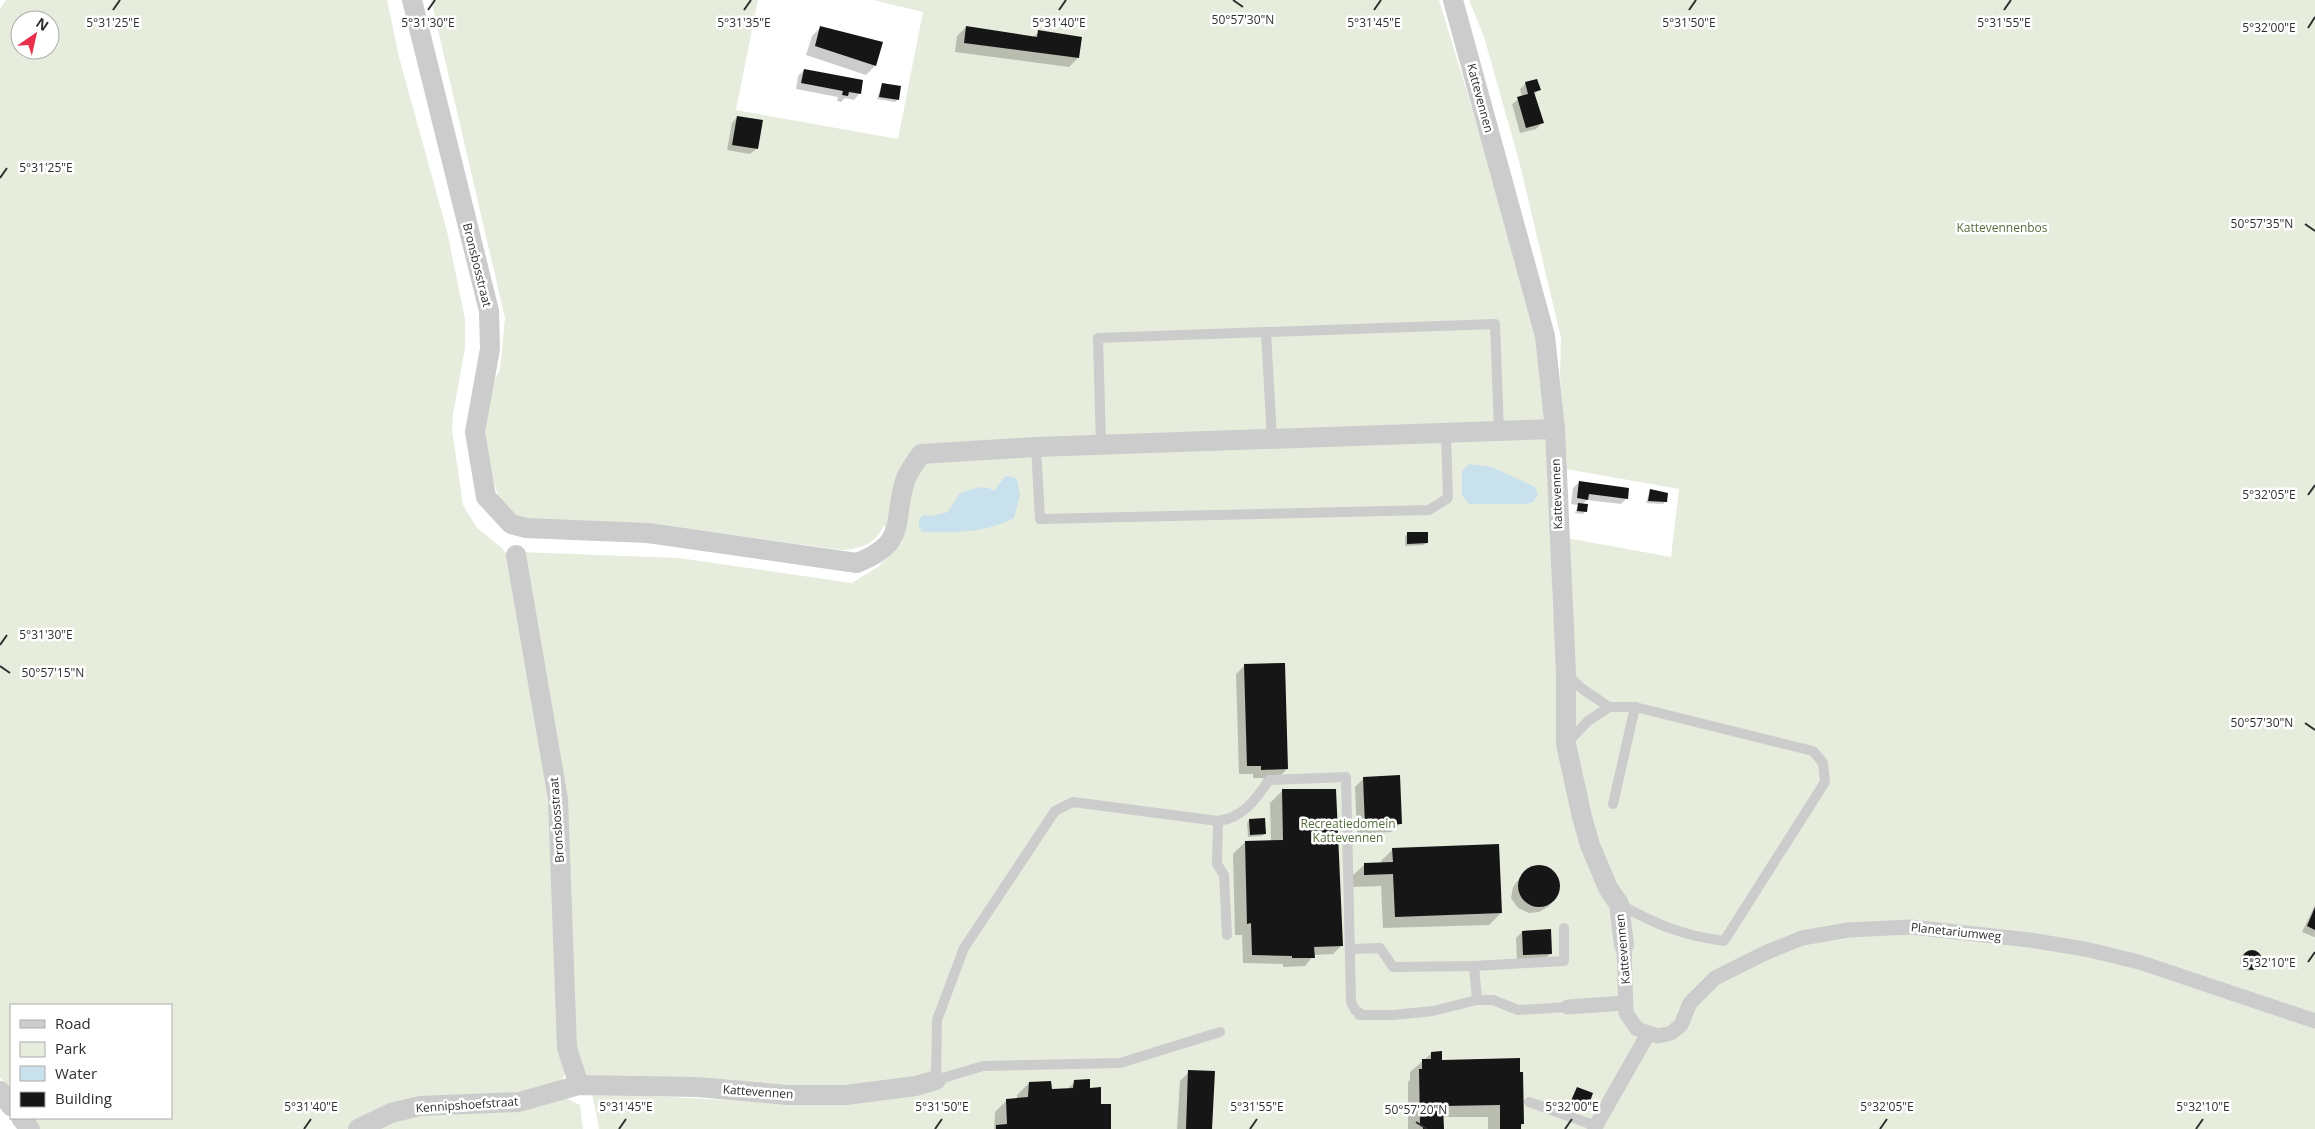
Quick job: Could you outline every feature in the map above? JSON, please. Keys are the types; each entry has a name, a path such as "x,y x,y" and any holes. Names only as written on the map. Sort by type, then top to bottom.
{"street":[{"name":"Bronsbosstraat","path":"412,0 489,311 490,349 475,432 486,497 512,524 526,528 648,533 857,562 877,555 896,532 905,480 921,454 1036,447"},
{"name":"Kattevennen","path":"1453,0 1545,336 1555,430 1566,673 1566,744 1590,845 1608,888 1619,904 1624,945 1625,997"},
{"path":"1036,447 1555,430"},
{"name":"Bronsbosstraat","path":"516,555 558,799 567,1048 579,1085"},
{"name":"Planetariumweg","path":"1648,1034 1658,1036 1671,1033 1681,1025 1690,1003 1714,978 1765,952 1802,938 1848,930 1911,927 2085,949 2139,962 2315,1021"},
{"path":"1568,1007 1625,997 1630,1022 1637,1029 1648,1034 1595,1128"},
{"name":"Kattevennen","path":"579,1085 697,1087 788,1095 846,1095 916,1086 936,1080"},
{"name":"Kennipshoefstraat","path":"358,1129 391,1113 420,1106 519,1102 579,1085"},
{"path":"0,1091 10,1105"},
{"path":"22,1119 30,1129"}],"lane":[{"path":"1102,445 1098,338 1266,332 1494,324 1499,431"},
{"path":"1266,332 1272,440"},
{"path":"1036,447 1040,519 1429,510 1448,498 1446,433"},
{"path":"1566,673 1581,688 1609,707"},
{"path":"1566,744 1588,721 1609,707 1635,707 1813,751 1822,763 1825,782 1724,941 1687,935 1652,923 1619,904"},
{"path":"1613,804 1635,707"},
{"path":"1220,1032 1120,1063 984,1066 936,1080 937,1020 964,948 1055,811 1072,802 1218,821 1230,819 1252,804 1269,780 1346,777 1351,1002 1355,1010 1361,1015 1393,1015 1433,1011 1477,1000 1493,1000 1518,1010 1568,1007"},
{"path":"1218,821 1217,864 1224,874 1227,935"},
{"path":"1351,949 1380,948 1393,967 1474,966 1564,960 1564,928"},
{"path":"1474,966 1477,1000"},
{"path":"1529,1102 1595,1128"}],"green space":[{"path":"6,0 387,0 399,57 447,231 465,319 465,348 453,414 452,430 463,505 477,528 502,548 512,562 549,778 567,1071 560,1084 359,1122 347,1129 40,1129 32,1119 172,1119 172,1004 10,1004 10,1091 0,1077 0,9"},
{"path":"431,0 758,0 736,110 898,139 923,12 873,0 1439,0 1534,311 1547,419 1553,615 1568,619 1567,538 1671,557 1679,489 1566,469 1560,376 1561,338 1519,161 1484,37 1469,0 2315,0 2315,1129 599,1129 592,1093 824,1105 927,1093 856,1088 583,1080 572,1045 565,897 520,552 679,558 852,583 879,566 902,542 883,526 876,537 867,544 861,547 842,550 697,530 524,519 515,514 499,499 488,463 484,413 489,389 500,370 505,318"},
{"path":"566,1098 580,1105 583,1129 376,1129 408,1115"}],"water":[{"path":"1469,464 1492,467 1535,487 1538,495 1533,502 1527,504 1469,504 1462,495 1462,471"},
{"path":"1005,476 1017,479 1020,495 1014,518 993,527 970,531 922,532 919,526 919,519 923,515 932,516 948,512 959,494 981,487 994,491"}],"building":[{"path":"820,26 883,42 876,66 815,46"},
{"path":"966,26 1037,37 1038,30 1082,37 1079,58 964,43"},
{"path":"804,69 863,80 861,94 849,92 848,96 842,95 843,91 801,83"},
{"path":"1537,79 1541,90 1534,92 1544,123 1526,128 1517,97 1528,94 1525,82"},
{"path":"882,83 901,86 899,100 879,97"},
{"path":"737,116 763,120 758,149 732,145"},
{"path":"1579,481 1629,488 1628,499 1589,494 1588,500 1577,498"},
{"path":"1650,489 1668,493 1667,502 1648,501"},
{"path":"1578,503 1588,504 1587,512 1577,511"},
{"path":"1407,532 1428,532 1428,543 1407,544"},
{"path":"1285,663 1288,769 1261,770 1261,766 1247,766 1244,664"},
{"path":"1400,775 1402,824 1365,826 1363,777"},
{"path":"1282,789 1336,789 1343,946 1314,947 1315,958 1252,955 1251,923 1247,924 1245,841 1283,840"},
{"path":"1265,818 1266,834 1250,835 1249,819"},
{"path":"1499,844 1502,913 1395,917 1393,874 1364,875 1364,863 1393,862 1392,848"},
{"path":"1543,865 1551,868 1557,874 1560,886 1557,898 1551,904 1535,907 1527,904 1521,898 1518,882 1521,874 1527,868"},
{"path":"2315,907 2315,930 2307,926"},
{"path":"1551,929 1552,954 1523,955 1522,931"},
{"path":"2252,950 2259,953 2262,960 2259,967 2252,970 2245,967 2242,960 2245,953"},
{"path":"1442,1051 1442,1060 1520,1058 1520,1072 1523,1072 1524,1124 1521,1124 1521,1129 1500,1129 1500,1105 1443,1106 1444,1129 1423,1129 1423,1125 1420,1125 1419,1069 1422,1069 1422,1059 1431,1059 1431,1052"},
{"path":"1188,1070 1215,1071 1212,1129 1186,1129"},
{"path":"1090,1079 1090,1088 1101,1087 1101,1104 1111,1104 1111,1129 996,1129 996,1125 1007,1124 1006,1099 1028,1097 1029,1082 1051,1081 1052,1089 1073,1088 1074,1080"},
{"path":"1577,1087 1593,1093 1587,1110 1570,1103"}],"park label":[{"name":"Kattevennenbos","path":"2002,228"},
{"name":"Recreatiedomein Kattevennen","path":"1348,831"}]}
